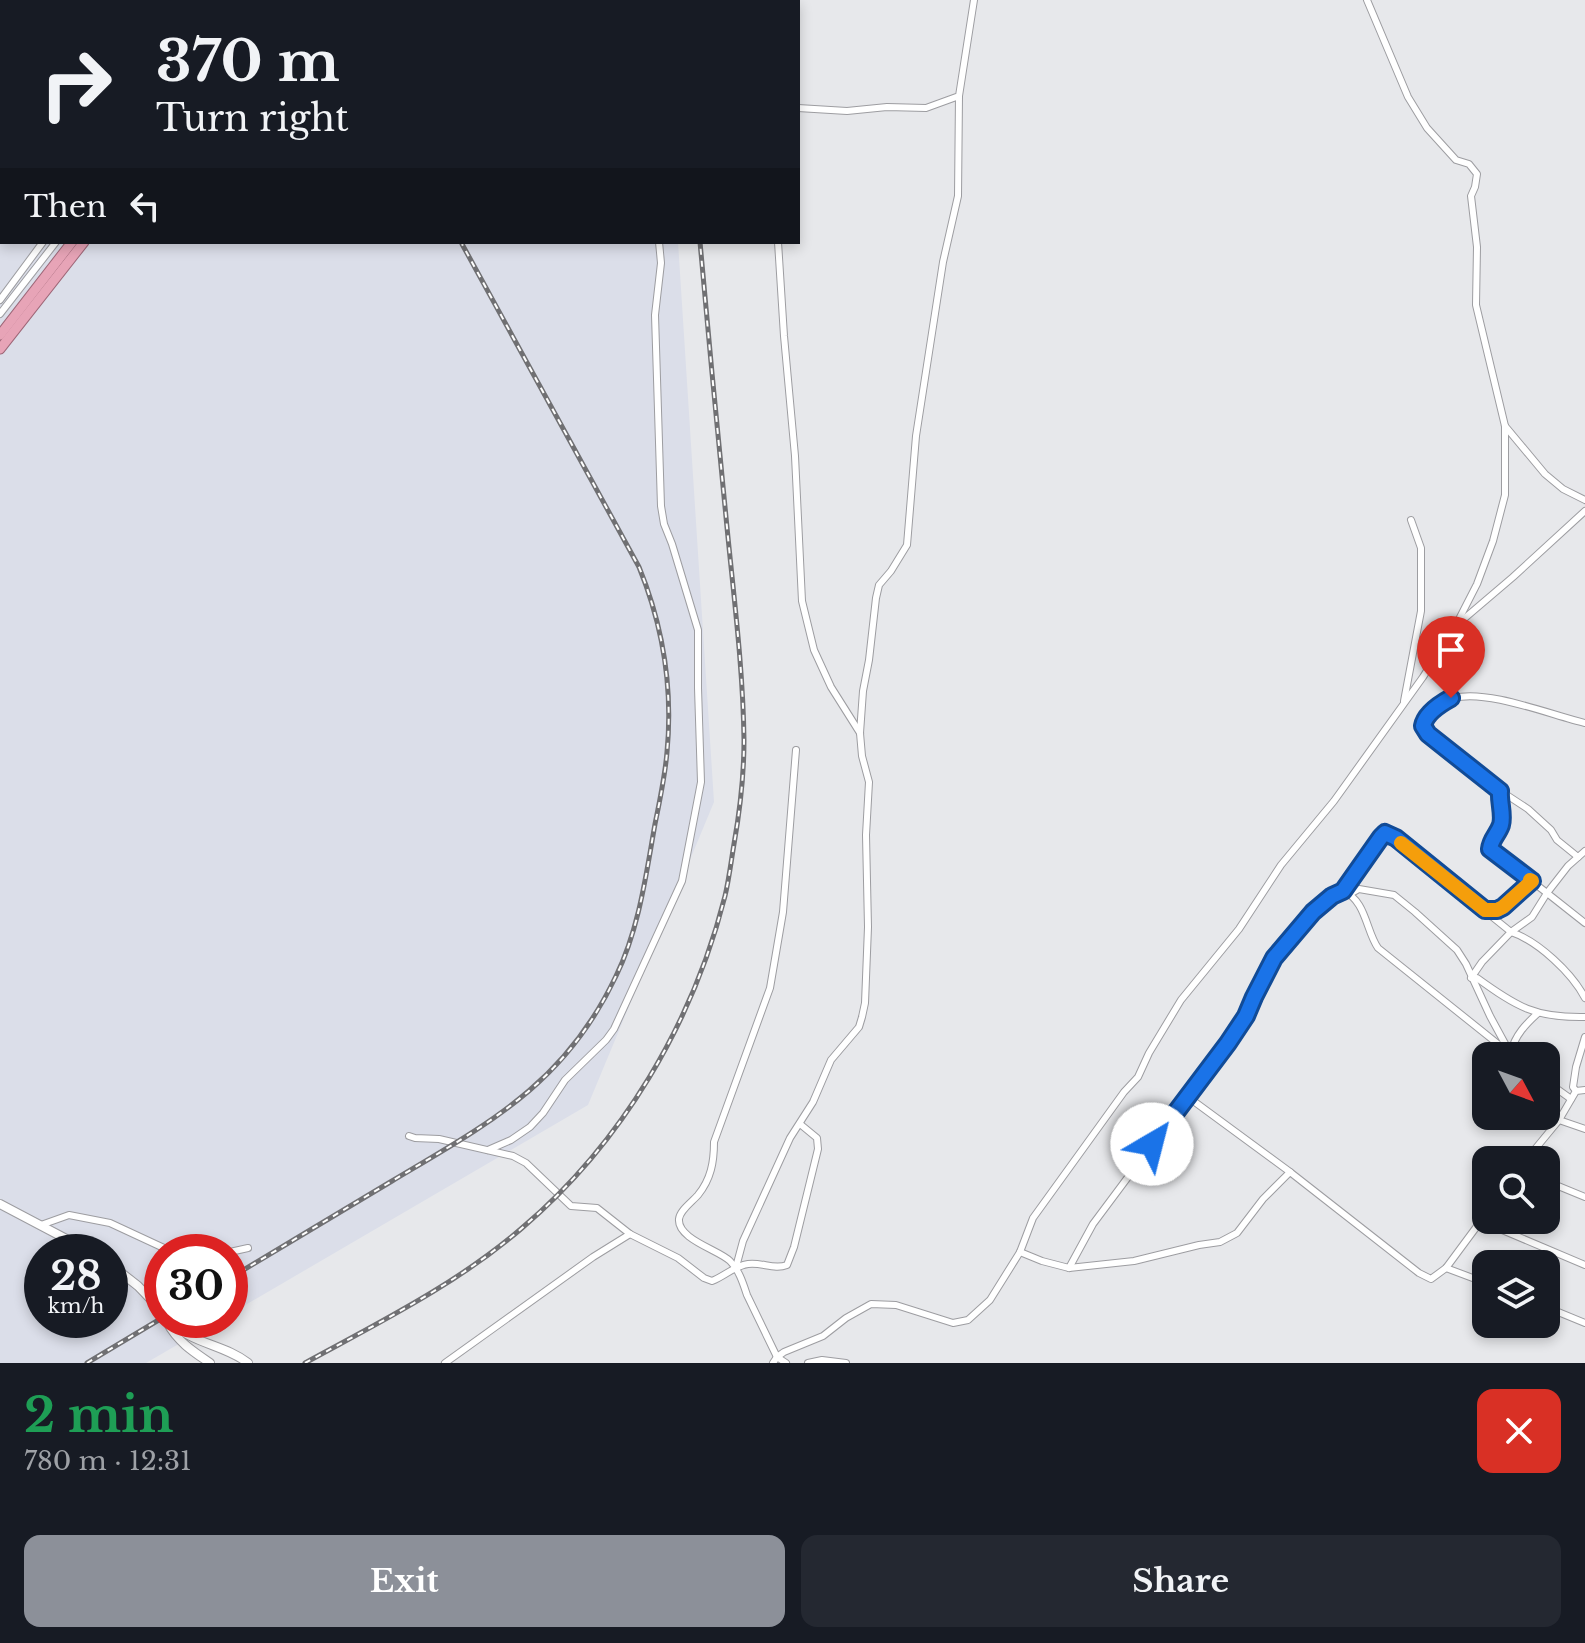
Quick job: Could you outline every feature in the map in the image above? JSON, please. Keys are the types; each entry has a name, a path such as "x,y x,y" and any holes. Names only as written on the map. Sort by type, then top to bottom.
{"highway":[{"path":"0,335 70,244"},
{"path":"0,349 82,244"}],"main road":[{"path":"0,1204 54,1234"},
{"path":"128,1278 144,1293"},
{"path":"177,1338 210,1363"},
{"path":"195,1338 248,1363"}],"street":[{"path":"736,1267 743,1241 790,1138 813,1102 831,1060 859,1027 865,1003 869,782 860,733 863,691 879,585 907,545 916,436 943,262 958,196 959,96 974,0"},
{"path":"775,1360 784,1352 823,1336 871,1304 896,1305 953,1323 968,1320 990,1300 1020,1252 1033,1218 1138,1077 1181,1000 1239,929 1281,865 1334,801 1456,625 1477,584 1505,495 1505,426 1476,305 1477,247 1471,196 1477,174 1469,164 1456,160 1427,128 1408,97 1367,0"},
{"path":"800,108 847,111 887,107 926,108 959,96"},
{"path":"0,300 42,244"},
{"path":"0,314 54,244"},
{"path":"488,1150 530,1127 565,1080 614,1029 682,881 701,782 698,630 661,506 655,315 661,263 659,244"},
{"path":"778,244 795,456 802,601 814,650 831,687 860,733"},
{"path":"1505,426 1545,474 1563,489 1585,500"},
{"path":"1456,625 1585,511"},
{"path":"1403,704 1422,597 1421,548 1411,520"},
{"path":"1578,857 1528,809 1428,734 1423,721 1441,704 1459,697 1502,699 1585,723"},
{"path":"775,1360 736,1267 719,1252 687,1235 679,1219 710,1173 714,1142 770,988 783,912 796,750"},
{"path":"1500,791 1501,825 1491,840 1490,849 1585,923"},
{"path":"1347,893 1385,833 1396,838 1511,932 1532,942 1576,981 1585,998"},
{"path":"1471,978 1511,932 1532,917 1560,875 1585,851"},
{"path":"1485,910 1503,907 1532,881"},
{"path":"1069,1268 1093,1224 1246,1016 1274,958 1313,912 1332,896 1359,889 1394,895 1457,950 1505,1042"},
{"path":"1347,893 1369,926 1372,941 1378,948 1496,1042"},
{"path":"1471,978 1477,978 1509,1001 1538,1013 1560,1018 1585,1017"},
{"path":"1514,1042 1523,1027 1538,1013"},
{"path":"1576,1091 1573,1087 1576,1067 1585,1037"},
{"path":"1576,1091 1585,1090"},
{"path":"1560,1091 1571,1099"},
{"path":"1560,1118 1576,1091"},
{"path":"1188,1097 1431,1279 1446,1268 1472,1233"},
{"path":"1560,1120 1585,1129"},
{"path":"409,1136 439,1139 513,1156 526,1163 571,1206 597,1208 605,1212 630,1234 678,1258 712,1281 736,1267 750,1263 784,1267 791,1258 818,1143 814,1134 800,1124"},
{"path":"1538,1146 1551,1130"},
{"path":"1020,1252 1069,1268 1134,1261 1220,1242 1237,1233 1263,1199 1290,1172"},
{"path":"1560,1187 1585,1197"},
{"path":"38,1226 69,1215 110,1223 144,1239"},
{"path":"445,1363 630,1234"},
{"path":"1512,1234 1585,1265"},
{"path":"1446,1268 1472,1278"},
{"path":"1560,1313 1585,1323"},
{"path":"775,1360 786,1363"},
{"path":"808,1363 822,1360 846,1363"}],"shaded area":[{"path":"0,244 678,244 714,802 588,1105 248,1303 248,1234 144,1234 144,1338 189,1338 146,1363 0,1363"}],"railway":[{"path":"248,1267 461,1140 521,1097 548,1073 596,1013 624,958 641,902 664,779 669,728 667,681 654,612 639,567 462,244"},
{"path":"305,1363 471,1267 522,1228 558,1195 622,1119 649,1078 694,990 711,943 730,870 741,792 744,740 742,684 700,244"},
{"path":"87,1363 144,1329"}],"slow traffic":[{"path":"1401,843 1485,910 1503,907 1530,880"}],"route":[{"path":"1152,1144 1246,1016 1274,958 1313,912 1343,891 1385,833 1396,838 1485,910 1503,907 1532,881 1490,849 1491,840 1501,825 1500,791 1428,734 1423,726 1423,721 1451,698"}]}
